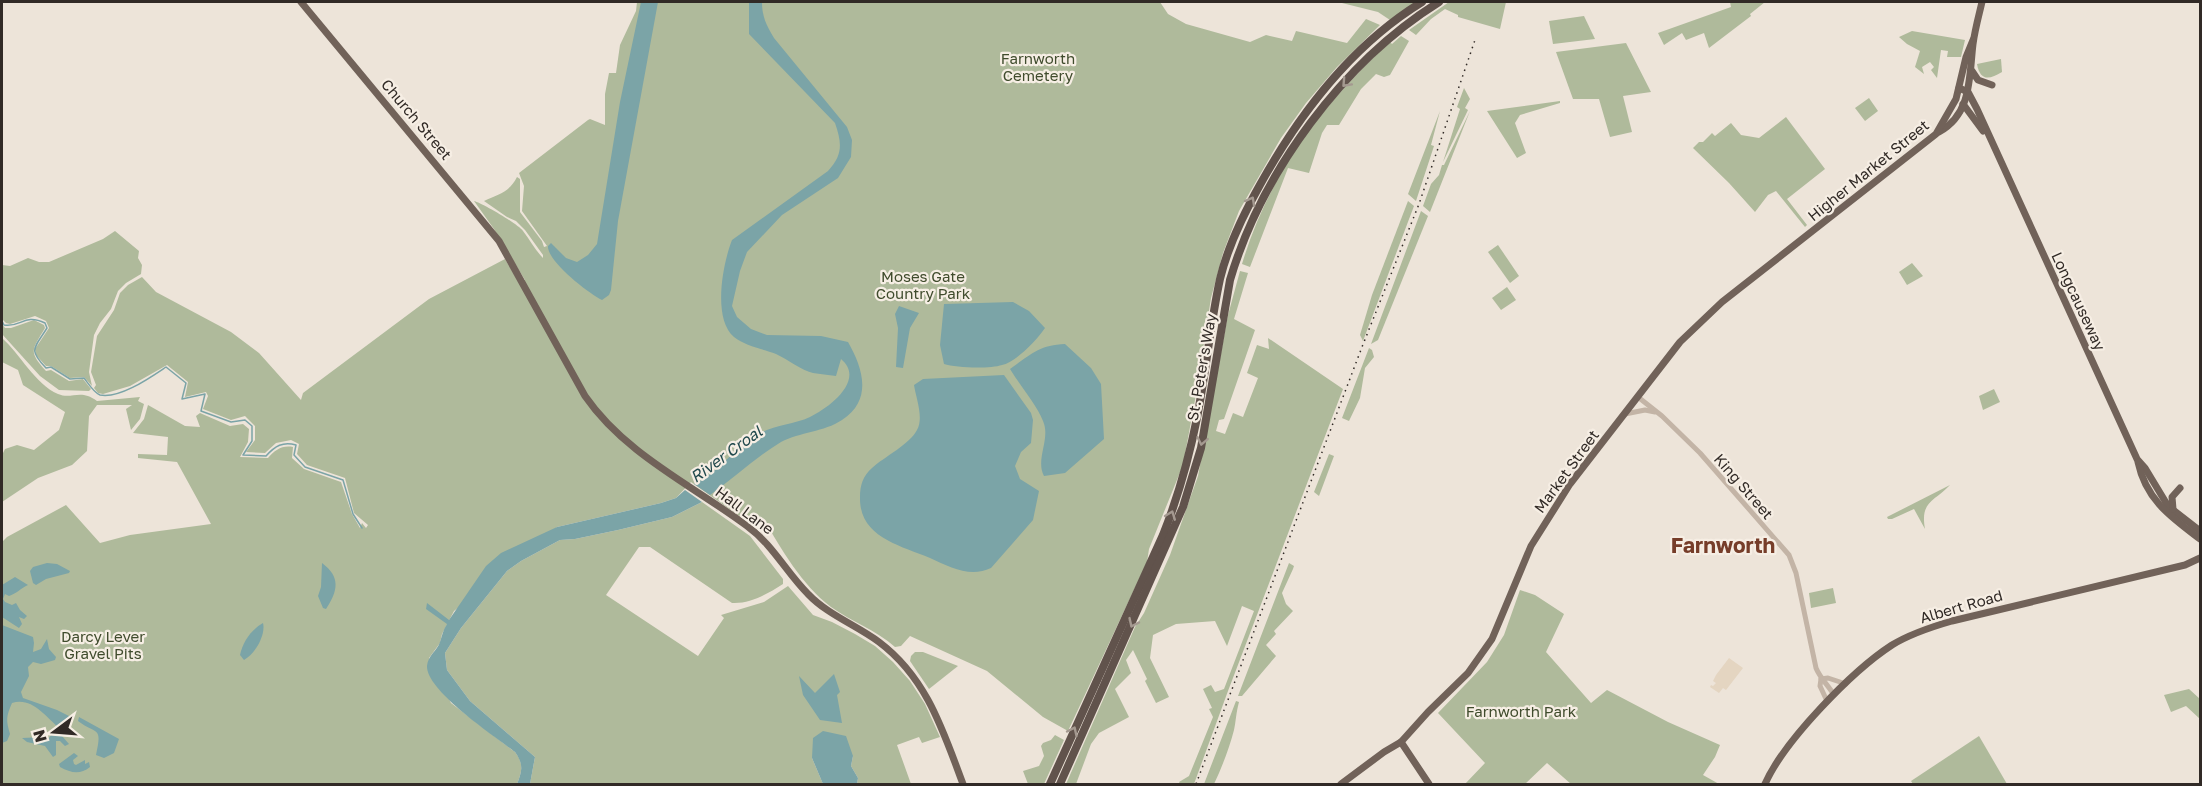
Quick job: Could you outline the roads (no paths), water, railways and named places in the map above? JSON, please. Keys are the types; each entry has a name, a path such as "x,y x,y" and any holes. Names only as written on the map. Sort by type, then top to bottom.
{"highway":[{"name":"St. Peter's Way","path":"1050,784 1163,535 1177,498 1198,416 1211,323 1221,277 1227,255 1244,214 1279,151 1318,97 1376,35 1402,14 1422,2"},
{"name":"St. Peter's Way","path":"1060,784 1183,507 1201,448 1230,280 1254,216 1288,154 1323,107 1386,40 1410,20 1438,2"}],"main road":[{"name":"Church Street","path":"301,2 488,226 509,256"},
{"path":"1936,134 1953,122 1964,105 1968,92 1973,40 1982,2"},
{"name":"Higher Market Street","path":"1794,247 1936,134 1951,111 1973,40"},
{"path":"1971,68 1978,80 1992,85"},
{"path":"1959,90 1968,92"},
{"name":"Longcauseway","path":"1959,90 1964,105 1976,120 1996,154"},
{"name":"Longcauseway","path":"1968,92 2137,459 2145,481 2161,508 2200,539"},
{"name":"Market Street","path":"1341,784 1401,742 1482,656 1501,621 1531,546 1570,484 1675,348 1702,319 1794,247"},
{"name":"Hall Lane","path":"509,256 592,405 608,425 633,448 758,535 808,594 825,608 871,636 902,662 922,686 938,716 963,784"},
{"name":"Longcauseway","path":"2137,459 2145,468 2160,495 2173,510 2199,530"},
{"path":"2173,510 2172,497 2180,488"},
{"name":"Albert Road","path":"1765,784 1776,765 1827,701 1891,646 1934,627 2190,563 2200,558"},
{"name":"Albert Road","path":"2190,563 2200,564"},
{"path":"1401,742 1429,784"}],"street":[{"name":"King Street","path":"1638,397 1660,414 1700,453 1788,555 1796,573 1812,657 1827,701"},
{"path":"1625,414 1645,410 1660,414"},
{"path":"1821,679 1828,678 1846,684"},
{"name":"King Street","path":"1821,679 1826,682 1834,695"}],"water":[{"path":"641,2 658,2 618,221 611,290 609,295 602,300 578,284 561,268 549,252 548,246 551,243 566,258 577,262 588,255 597,244 620,102"},
{"path":"749,2 762,2 765,20 774,38 847,127 852,140 851,157 838,178 782,215 747,252 732,306 737,317 751,329 767,335 821,336 848,342 858,362 862,383 858,403 842,420 828,427 781,442 710,495 694,484 711,474 757,435 818,413 842,392 849,376 848,367 841,359 836,376 813,373 776,354 743,343 727,328 723,317 721,290 725,262 732,240 828,171 836,160 840,148 835,123 749,34"},
{"path":"1013,302 1029,311 1045,328 1026,350 1014,360 997,366 973,368 944,364 940,345 944,304"},
{"path":"899,306 919,313 910,328 903,368 896,367 898,328 895,314"},
{"path":"1065,344 1091,368 1101,384 1104,439 1065,473 1044,476 1041,463 1045,435 1043,421 1010,369 1041,349"},
{"path":"1004,375 1031,413 1033,420 1031,443 1021,452 1015,466 1020,479 1039,491 1033,520 991,568 975,572 945,565 883,538 866,522 861,511 861,485 872,468 903,445 917,430 920,414 914,385 923,379"},
{"path":"685,490 702,502 672,517 575,539 560,540 521,561 507,571 461,628 445,653 447,670 470,701 535,757 530,784 517,784 521,768 515,752 463,713 438,688 430,676 428,662 439,645 447,624 426,609 427,603 449,620 486,566 501,553 557,527 661,503 676,498"},
{"path":"47,563 57,564 70,571 36,585 33,583 30,571 33,567"},
{"path":"322,563 332,574 336,584 326,609 323,608 318,596 321,587"},
{"path":"15,577 28,585 12,595 5,594 3,599 12,605 16,603 27,616 24,619 19,617 22,624 19,628 2,617 2,585"},
{"path":"263,623 263,633 259,644 244,660 240,655 245,641"},
{"path":"2,625 33,637 33,652 41,649 47,639 49,649 56,657 55,660 41,664 33,662 28,667 29,676 21,692 23,698 71,717 68,726 59,728 32,705 12,703 7,719 10,734 7,741 2,743"},
{"path":"834,674 840,692 837,695 842,723 820,720 803,695 799,676 815,693"},
{"path":"79,717 119,739 114,753 104,758 96,755 98,735 78,721"},
{"path":"823,731 846,736 853,756 851,766 858,778 857,784 823,784 812,758 813,738"},
{"path":"52,734 62,736 69,744 65,746 60,741 56,741 56,755 53,757 45,746 27,742 22,738 45,737 48,739"},
{"path":"74,753 78,756 73,760 74,764 85,760 85,764 89,762 90,767 75,772 60,767 59,764"}],"waterway":[{"path":"2,321 4,325 15,325 27,320 38,320 45,323 47,328 35,349 40,362 46,368 51,367 70,379 84,378 100,395 126,391 166,367 186,383 182,399 205,394 201,411 231,422 245,420 252,426 252,441 243,455 266,456 280,445 296,445 294,455 305,467 343,480 353,514 362,528"}],"railway":[{"path":"1196,784 1362,347 1419,204 1476,37"}],"district":[{"name":"Farnworth","path":"1723,545"}],"park label":[{"name":"Farnworth Cemetery","path":"1038,66"},
{"name":"Moses Gate Country Park","path":"923,284"},
{"name":"Darcy Lever Gravel Pits","path":"103,644"},
{"name":"Farnworth Park","path":"1521,711"}],"water label":[{"name":"River Croal","path":"726,454"}]}
